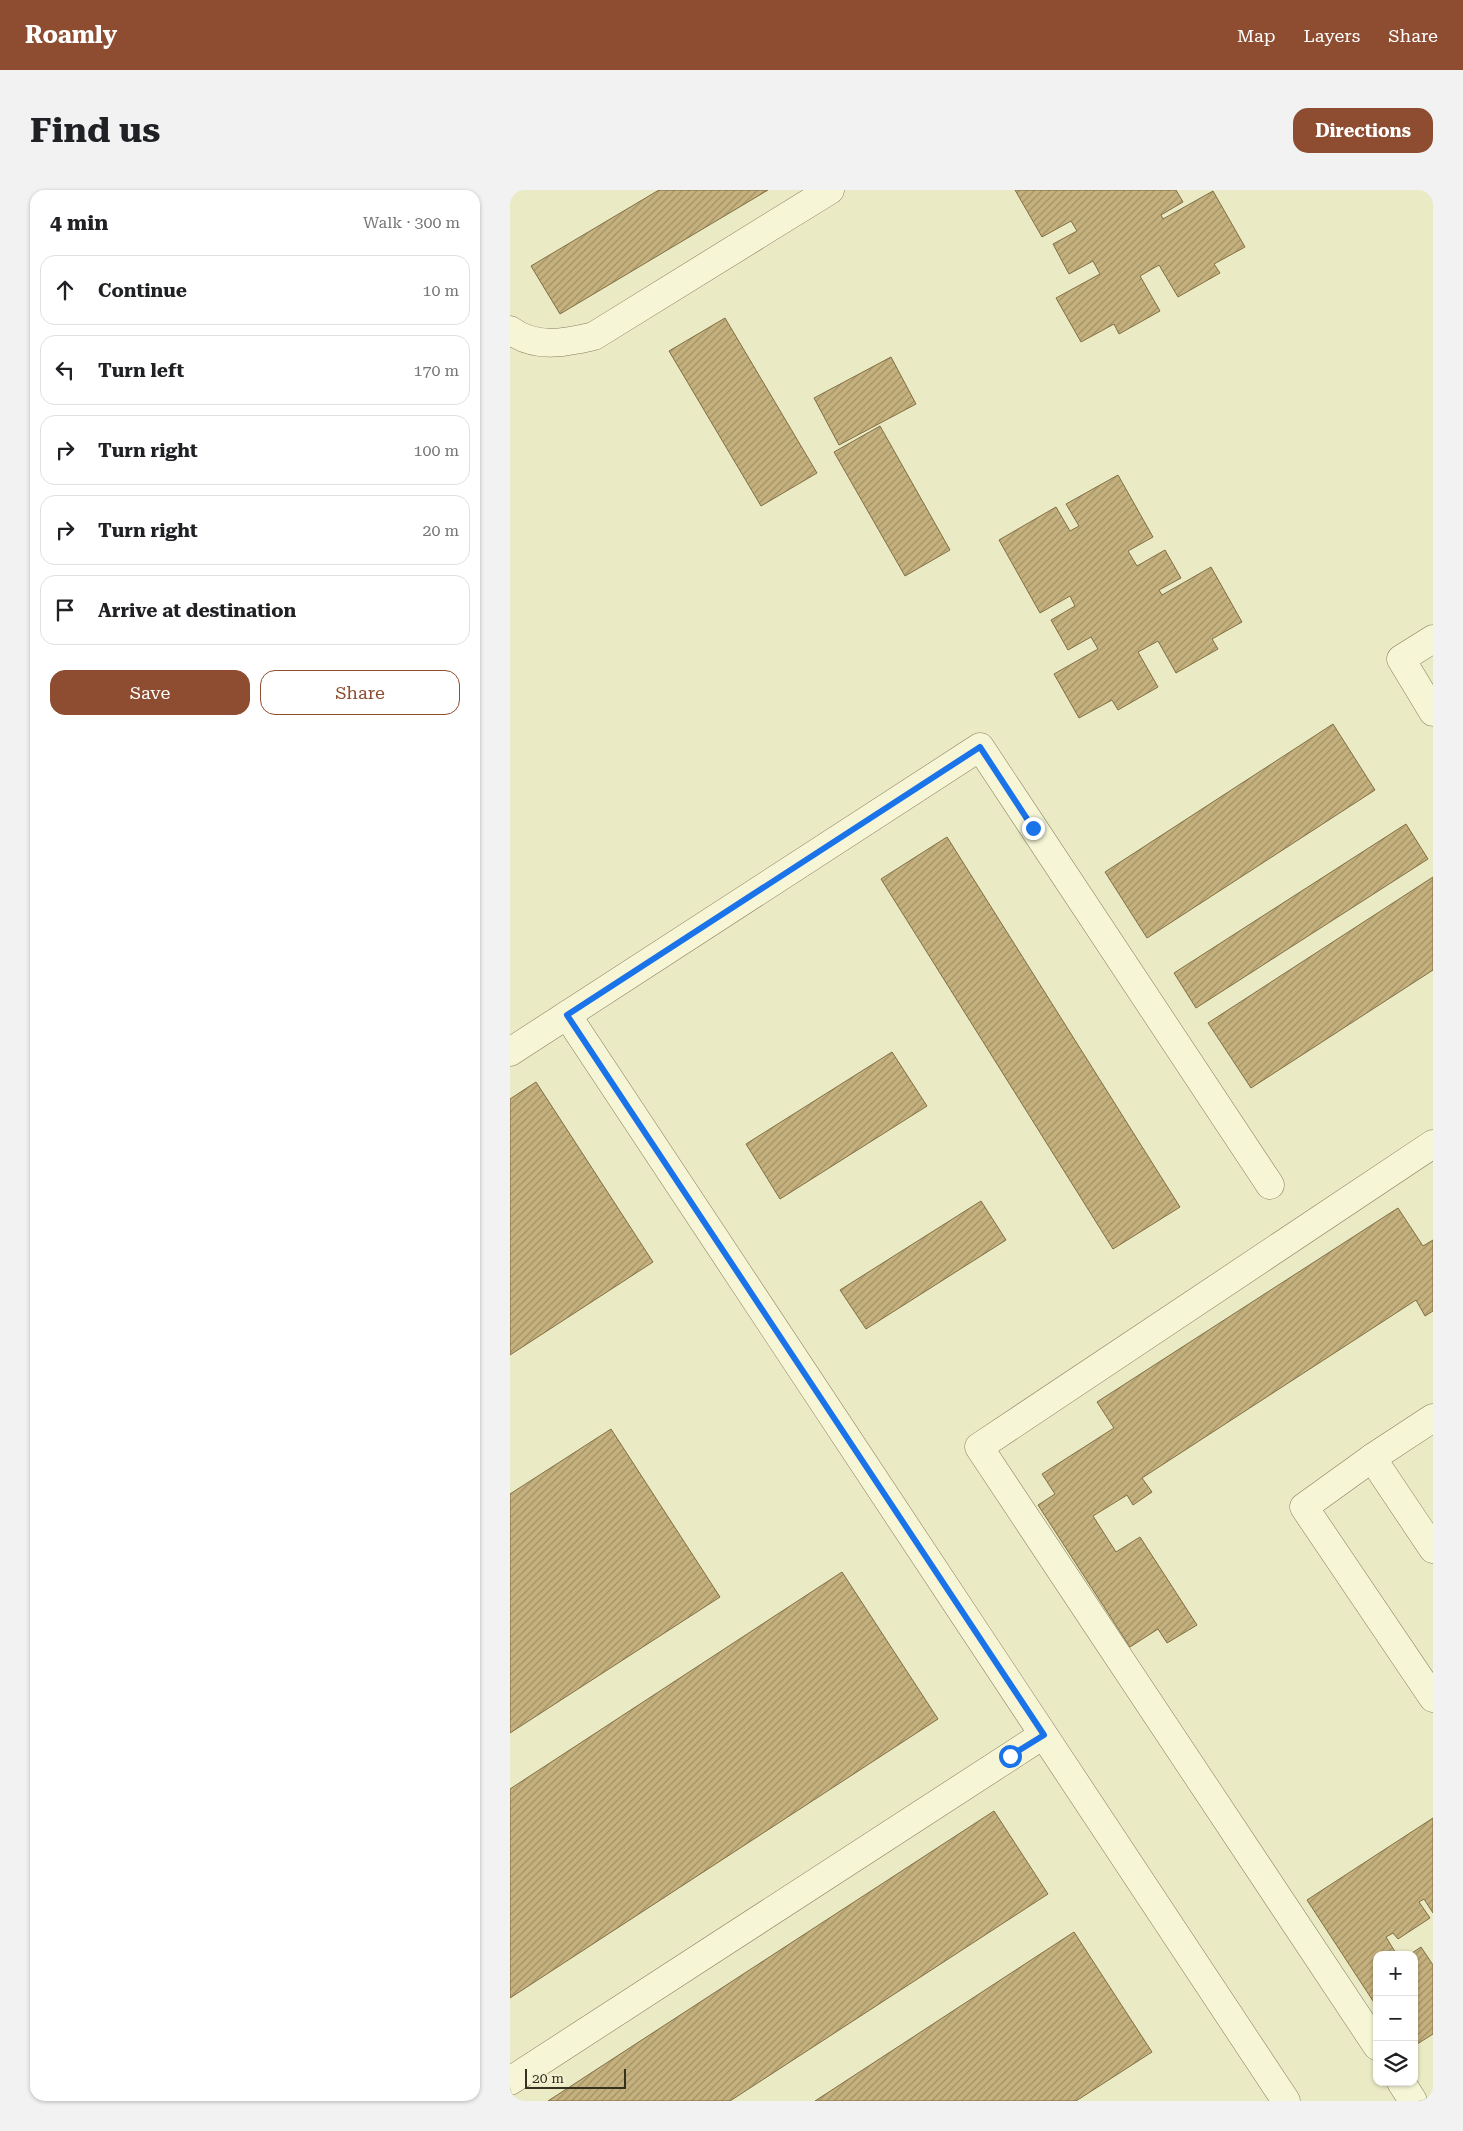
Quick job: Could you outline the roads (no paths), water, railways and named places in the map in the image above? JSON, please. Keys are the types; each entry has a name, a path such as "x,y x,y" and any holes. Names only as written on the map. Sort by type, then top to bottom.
{"street":[{"path":"510,330 521,338 556,345 594,336 830,190"},
{"path":"1433,639 1401,659 1433,712"},
{"path":"510,1052 980,747 1270,1186"},
{"path":"567,1015 1286,2101"},
{"path":"1374,2041 979,1447 1433,1144"},
{"path":"1433,1418 1372,1458 1304,1507 1433,1698"},
{"path":"1372,1458 1433,1549"},
{"path":"510,2081 1044,1735"},
{"path":"1404,2086 1414,2101"}]}
